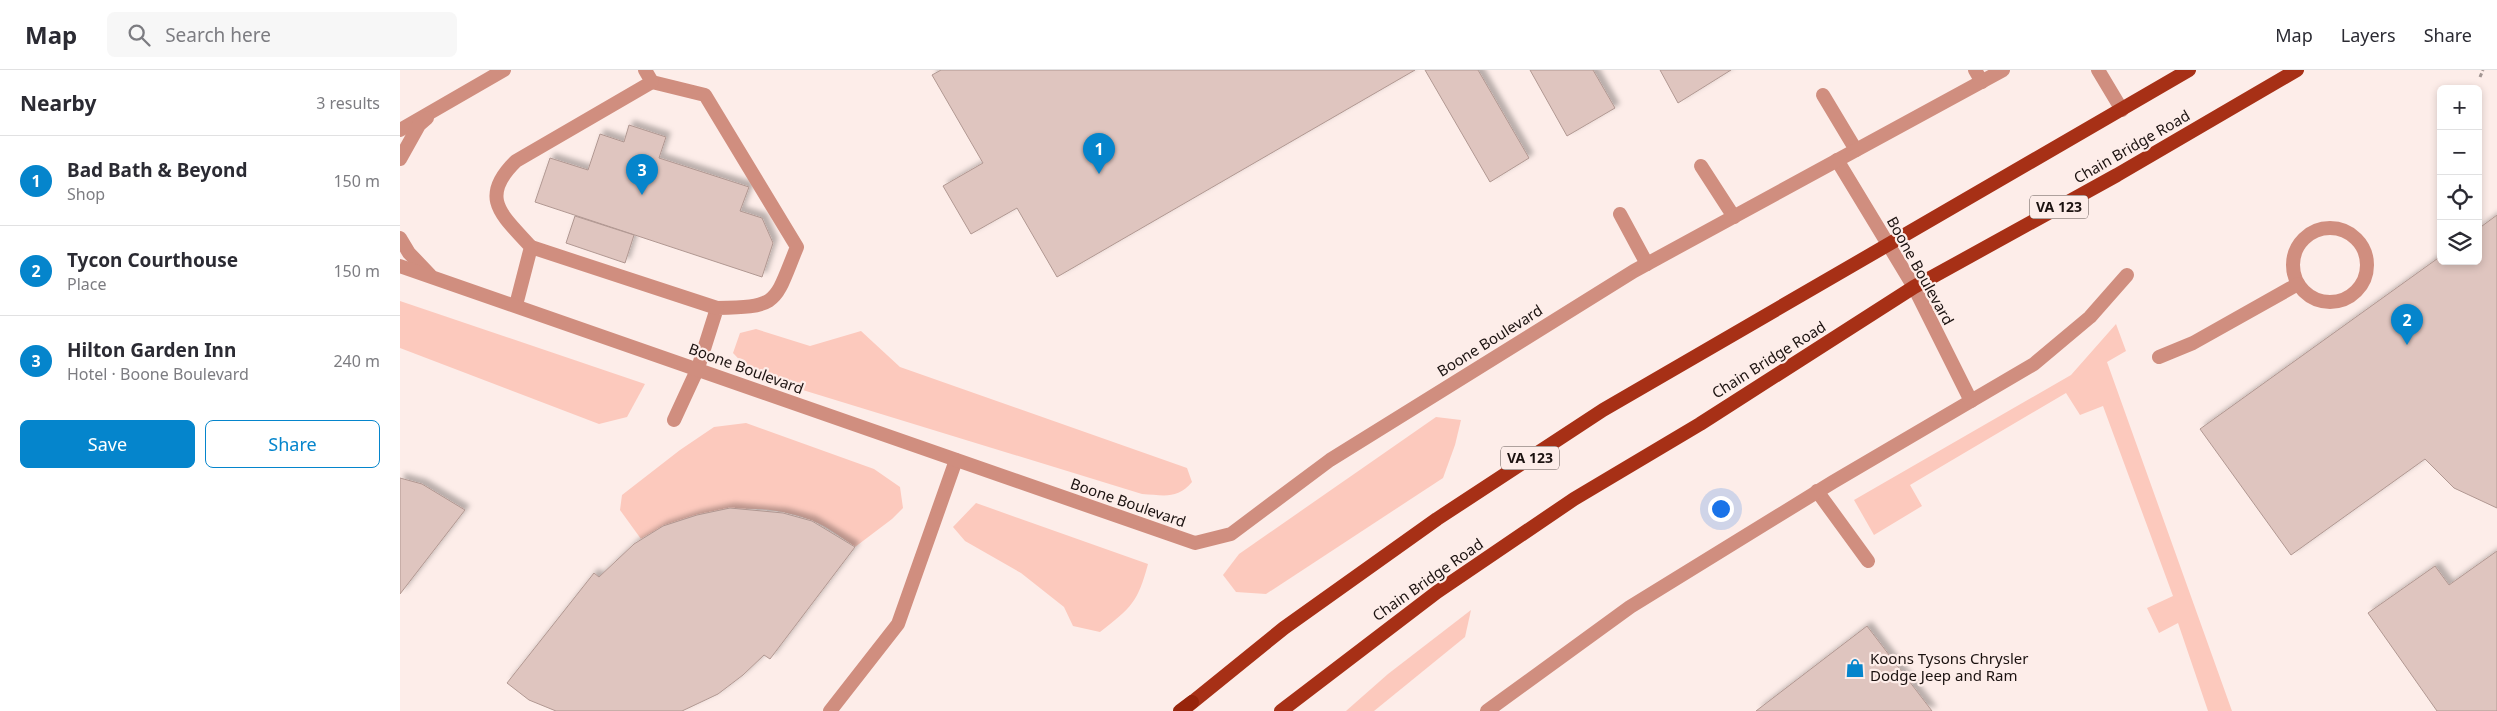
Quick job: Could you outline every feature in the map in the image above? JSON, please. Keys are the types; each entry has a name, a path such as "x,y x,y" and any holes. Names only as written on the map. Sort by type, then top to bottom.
{"main road":[{"name":"VA 123","path":"1184,708 1284,628 1437,519 1603,410 2189,70"},
{"name":"Chain Bridge Road","path":"1281,711 1436,592 1574,499 1700,424 1914,287 2117,175 2297,70"}],"street":[{"path":"400,130 504,70"},
{"path":"645,70 652,82"},
{"name":"Boone Boulevard","path":"400,266 698,368 1194,543 1231,534 1330,460 1647,264 1856,150 1979,76 2003,70"},
{"path":"2098,70 2122,110"},
{"path":"652,82 705,95 797,247 777,295 767,303 753,308 717,308 531,247 505,217 496,202 496,188 502,174 516,160 652,82"},
{"path":"1823,95 1856,150"},
{"path":"400,159 419,125 439,108"},
{"name":"Boone Boulevard","path":"1837,160 1914,287 1971,401"},
{"path":"1701,166 1734,217"},
{"path":"1620,214 1647,264"},
{"path":"2324,228 2337,228 2357,240 2364,250 2367,261 2366,274 2361,284 2353,293 2342,299 2330,302 2318,300 2306,294 2298,284 2293,273 2296,249 2303,238 2313,232 2324,228"},
{"path":"400,238 409,253 432,278"},
{"path":"516,305 531,247"},
{"path":"1495,709 1630,607 1817,491 2034,364 2090,317 2127,275"},
{"path":"2159,357 2193,343 2298,284"},
{"path":"674,420 698,368 717,308"},
{"path":"830,711 898,624 956,460"},
{"path":"1817,491 1868,561"}],"path":[{"path":"2480,77 2484,70"}],"shaded area":[{"path":"400,301 645,384 627,417 599,424 400,348"},
{"path":"2116,324 2126,351 2107,362 2232,711 2208,711 2178,623 2159,633 2147,608 2173,596 2103,406 2080,415 2066,393 1910,485 1922,506 1874,535 1854,500 2071,375"},
{"path":"756,329 810,346 861,331 900,367 1187,468 1192,482 1181,492 1175,494 1142,494 754,375 733,353 740,333"},
{"path":"1436,417 1461,420 1455,445 1443,478 1266,594 1236,592 1223,575 1239,554"},
{"path":"746,423 874,469 900,487 903,508 892,519 855,547 829,529 813,521 769,510 747,509 725,510 681,520 641,539 620,510 622,495 680,450 714,427"},
{"path":"976,503 1148,564 1137,596 1119,617 1100,632 1073,626 1064,607 1021,573 965,541 953,527"},
{"path":"1471,610 1465,637 1374,711 1346,711 1388,674"}],"building":[{"path":"941,70 1415,70 1057,277 1017,208 971,234 943,186 983,163 932,75"},
{"path":"1425,70 1478,70 1529,158 1490,182"},
{"path":"1530,70 1593,70 1615,108 1567,136"},
{"path":"1660,70 1731,70 1678,103"},
{"path":"629,125 666,137 659,158 749,187 740,211 762,218 773,243 762,277 535,202 550,158 588,170 600,134 624,142"},
{"path":"2497,215 2497,508 2454,488 2425,459 2291,555 2200,429 2437,259 2437,265 2482,265 2482,226"},
{"path":"575,216 634,235 625,263 566,243"},
{"path":"400,478 422,484 465,510 400,594"},
{"path":"730,508 783,513 812,521 855,547 770,659 764,655 743,675 718,694 682,711 556,711 529,700 507,683 594,573 599,577 634,544 663,526 697,515"},
{"path":"2497,551 2497,711 2437,711 2368,613 2435,566 2449,585"},
{"name":"Koons Tysons Chrysler Dodge Jeep and Ram","path":"1867,626 1932,711 1756,711"}],"place":[{"name":"Bad Bath & Beyond","path":"1099,174"},
{"name":"Hilton Garden Inn","path":"642,195"},
{"name":"Tycon Courthouse","path":"2407,345"},
{"name":"Koons Tysons Chrysler Dodge Jeep and Ram","path":"1855,668"}]}
